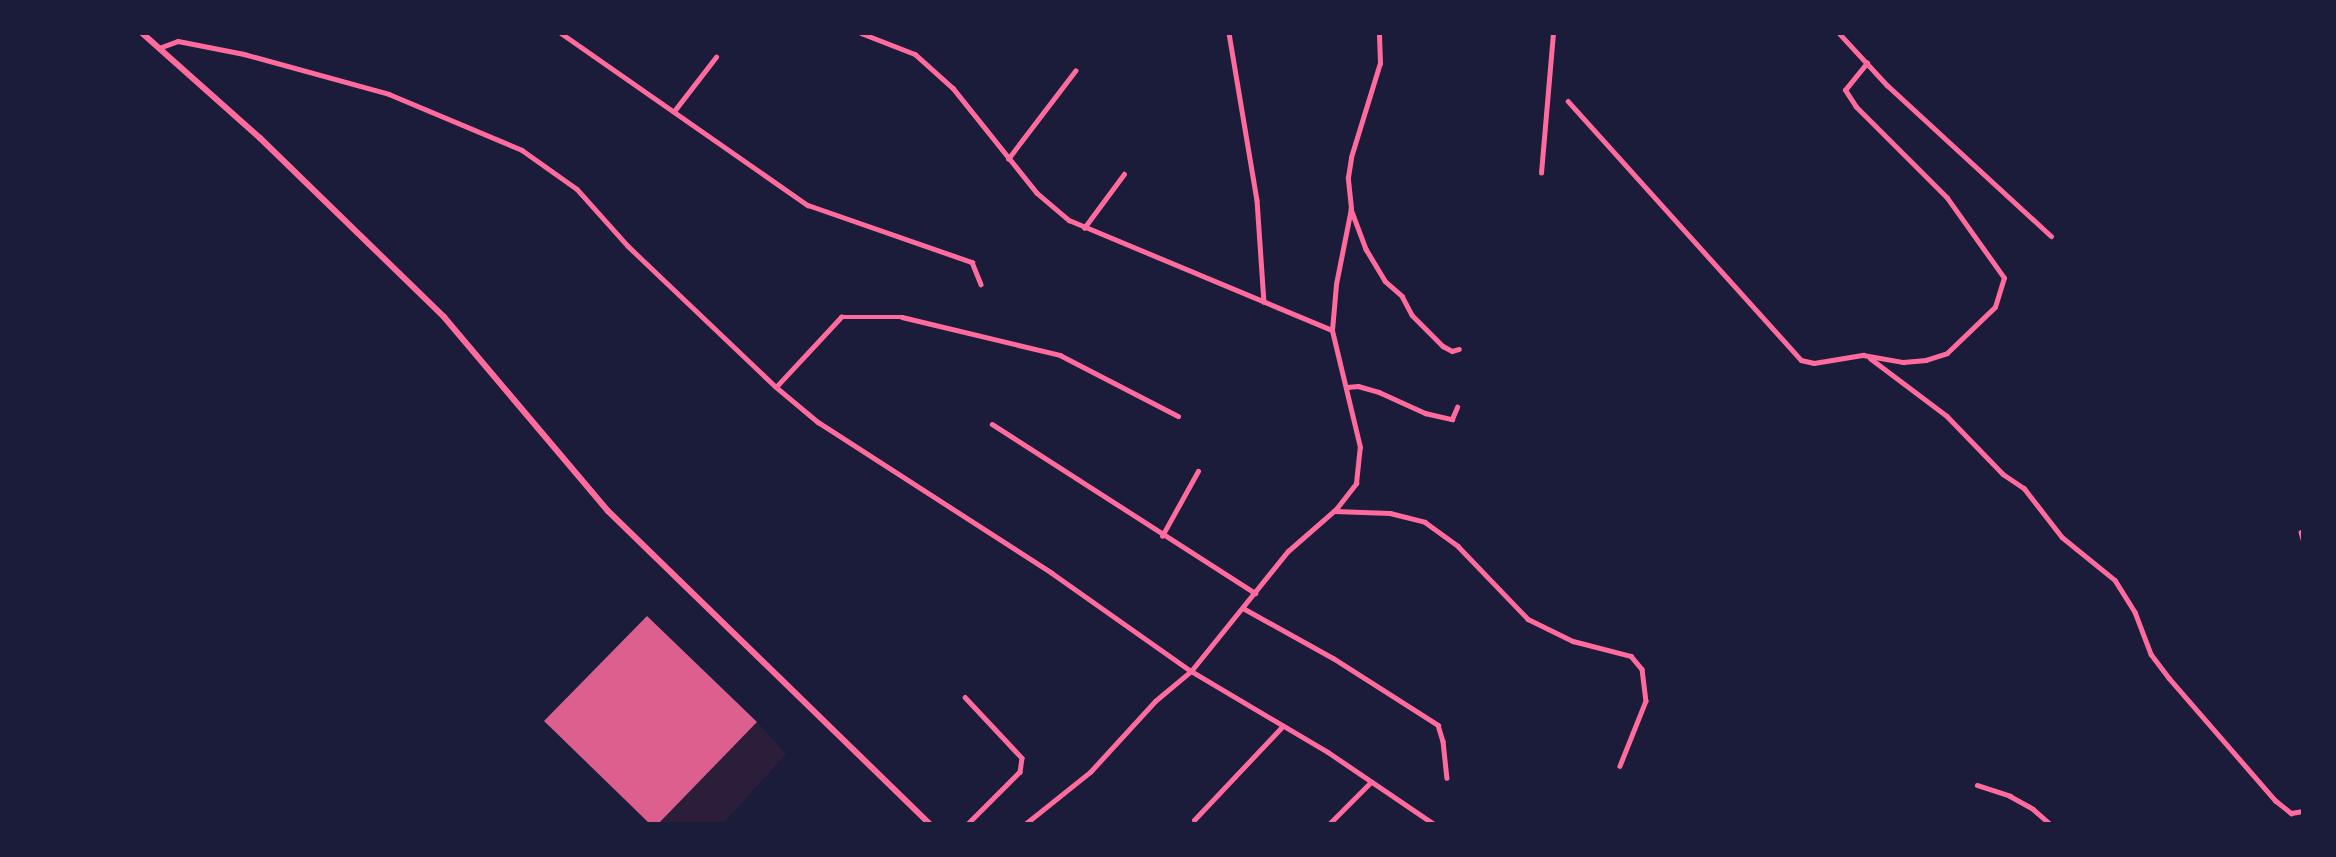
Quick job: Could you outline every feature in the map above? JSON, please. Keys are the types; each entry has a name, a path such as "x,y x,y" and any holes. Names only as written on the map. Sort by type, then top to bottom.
{"main road":[{"path":"142,33 260,138 444,317 608,511 930,824"}],"street":[{"path":"861,33 915,54 953,88 1008,159 1052,208 1084,228 1332,330"},
{"path":"1229,33 1257,200 1264,302"},
{"path":"1379,33 1380,63 1351,156 1348,177 1351,208 1366,249 1385,281 1402,296 1412,315 1443,346 1452,351 1459,349"},
{"path":"1541,173 1553,33"},
{"path":"1839,33 1983,176 2051,236"},
{"path":"564,34 808,205 972,262 981,284"},
{"path":"159,48 178,41 244,54 389,94 522,150 577,189 628,246 776,387 818,422 1052,573 1191,671 1328,752 1434,824"},
{"path":"675,110 716,57"},
{"path":"1867,63 1845,90 1856,107 1947,198 2004,278 1995,307 1947,353 1903,362 1870,358"},
{"path":"1008,159 1075,71"},
{"path":"1568,101 1801,360 1814,363 1863,355 1870,358 1947,416 2003,474 2024,488 2062,537 2115,579 2135,611 2151,654 2169,678 2276,800 2291,813 2303,811"},
{"path":"1084,228 1124,174"},
{"path":"1025,824 1090,772 1155,701 1191,671 1288,551 1334,511 1356,483 1360,468 1360,447 1332,330 1336,284 1351,208"},
{"path":"776,387 841,317 902,317 1060,355 1178,416"},
{"path":"1347,387 1358,386 1379,392 1425,413 1452,419 1457,407"},
{"path":"992,424 1162,536 1255,593"},
{"path":"1162,536 1198,471"},
{"path":"1334,511 1390,513 1424,522 1458,546 1528,619 1573,641 1630,656 1642,669 1646,701 1620,766"},
{"path":"2301,532 2303,539"},
{"path":"1243,608 1333,659 1438,725 1443,741 1447,778"},
{"path":"965,697 1022,758 1020,772 968,824"},
{"path":"1194,820 1283,726"},
{"path":"1329,824 1371,782"},
{"path":"1977,785 2010,796 2034,809 2050,824"}],"shaded area":[{"path":"757,722 786,754 723,824 658,824"}],"building":[{"path":"647,616 757,722 658,824 650,824 544,721"}]}
